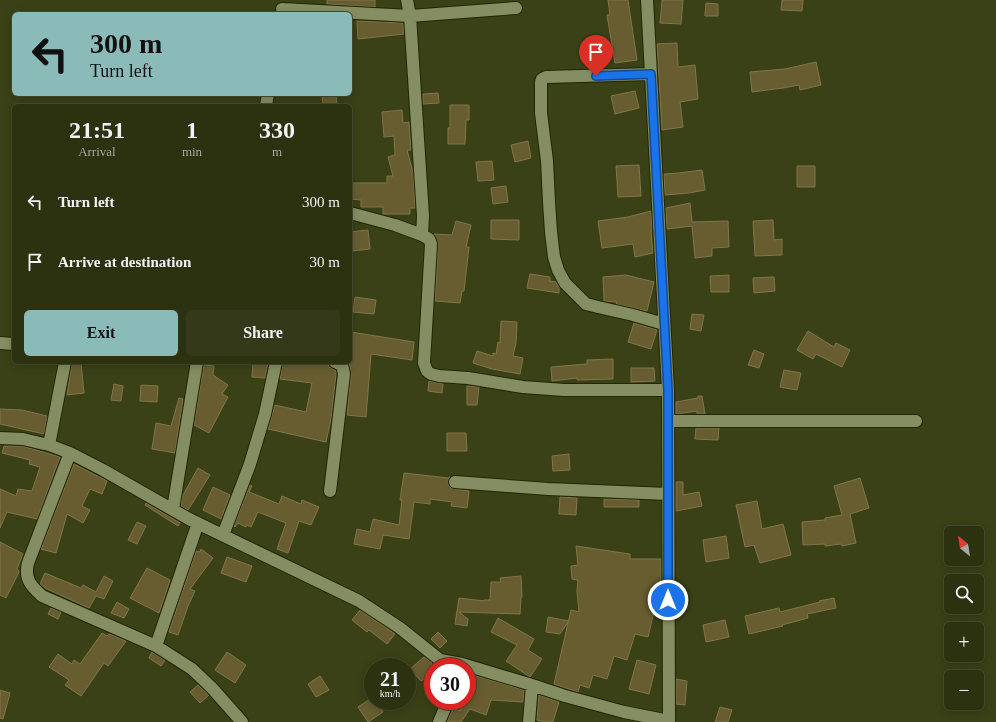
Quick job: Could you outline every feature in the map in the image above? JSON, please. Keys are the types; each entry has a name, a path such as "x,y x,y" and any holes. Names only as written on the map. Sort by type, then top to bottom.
{"street":[{"path":"407,0 410,16 423,216 422,235"},
{"path":"476,670 624,712 669,721 668,390 647,0"},
{"path":"282,8 346,12"},
{"path":"352,12 410,16 516,8"},
{"path":"651,74 546,77 542,79 541,82 541,113 548,161 549,202 554,257 558,270 565,283 586,304 664,324"},
{"path":"352,214 395,225 429,239 431,244 424,363 427,371 431,374 468,378 523,387 564,390 668,390"},
{"path":"0,343 12,344"},
{"path":"49,445 65,364"},
{"path":"172,509 196,364"},
{"path":"223,535 254,450 265,414 276,364"},
{"path":"330,491 344,374 342,365 340,364"},
{"path":"668,421 916,420"},
{"path":"0,438 23,440 49,445 70,453 198,523 359,601 400,628 438,658"},
{"path":"70,453 28,563 26,572 29,581 42,596 156,646 192,669 212,688 242,722"},
{"path":"455,482 548,489 668,494"},
{"path":"156,646 198,523"},
{"path":"529,722 532,685"},
{"path":"439,722 444,710"}],"building":[{"path":"327,0 375,0 375,7 327,4"},
{"path":"608,0 628,0 637,60 615,63 607,15 610,15"},
{"path":"662,0 683,0 681,24 660,23"},
{"path":"782,0 803,0 802,11 781,10"},
{"path":"706,3 718,4 718,16 705,16"},
{"path":"357,21 403,23 404,34 358,39"},
{"path":"677,43 678,67 695,65 698,99 680,102 683,127 662,130 657,44"},
{"path":"816,62 821,85 800,90 799,85 752,92 750,72 785,69"},
{"path":"635,91 639,108 615,114 611,96"},
{"path":"438,93 439,103 423,104 423,94"},
{"path":"322,96 336,96 337,104 323,104"},
{"path":"450,105 469,105 469,120 466,120 465,144 448,144"},
{"path":"402,110 403,123 409,122 411,150 407,150 413,172 415,208 410,208 410,214 383,214 383,207 361,207 361,200 352,199 352,183 387,183 387,176 393,176 388,157 395,155 394,136 384,137 382,112"},
{"path":"528,141 531,158 515,162 511,145"},
{"path":"492,161 494,180 478,181 476,162"},
{"path":"639,165 641,196 618,197 616,166"},
{"path":"797,166 815,166 815,187 797,187"},
{"path":"702,170 705,190 665,195 664,174"},
{"path":"506,186 508,202 493,204 491,188"},
{"path":"690,203 692,222 728,221 729,247 712,248 712,256 695,258 692,226 667,229 666,208"},
{"path":"651,211 653,253 635,257 633,244 602,248 598,221 628,217"},
{"path":"491,220 519,220 519,240 491,239"},
{"path":"773,220 774,240 782,239 782,255 755,256 753,221"},
{"path":"456,221 471,225 466,247 469,247 464,291 462,291 460,303 435,301 438,244 434,234 452,235"},
{"path":"368,230 370,249 352,251 352,232"},
{"path":"530,274 550,277 550,281 556,282 559,288 559,293 527,288"},
{"path":"626,275 654,282 647,311 616,304 617,302 604,301 603,277"},
{"path":"729,275 729,292 711,292 710,276"},
{"path":"774,277 775,291 754,293 753,278"},
{"path":"355,297 376,300 374,314 353,312"},
{"path":"692,314 704,315 701,331 690,329"},
{"path":"501,321 517,322 516,343 513,356 523,358 520,374 492,369 473,363 477,351 493,356 493,353 496,354 498,342 500,343"},
{"path":"634,323 657,330 651,349 628,342"},
{"path":"808,331 834,347 836,343 850,350 842,367 816,354 813,359 797,350"},
{"path":"352,332 414,342 412,360 371,354 366,417 347,415 351,375 349,364 352,364"},
{"path":"754,350 764,354 759,368 748,365"},
{"path":"613,359 613,379 577,380 577,378 552,381 551,367 587,364 587,360"},
{"path":"72,364 81,364 84,393 67,395"},
{"path":"253,364 268,364 265,378 252,377"},
{"path":"283,364 328,364 329,367 336,370 331,419 326,442 268,429 275,405 306,412 312,383 280,379"},
{"path":"204,365 214,366 213,375 228,385 222,394 228,397 209,433 194,425"},
{"path":"631,368 654,368 655,381 631,382"},
{"path":"784,370 801,373 797,390 780,387"},
{"path":"429,381 443,384 442,393 428,391"},
{"path":"114,384 123,386 121,401 111,400"},
{"path":"141,385 158,386 157,402 140,401"},
{"path":"467,386 479,387 477,405 467,405"},
{"path":"698,396 702,396 705,414 697,414 697,411 676,414 676,402 698,398"},
{"path":"179,398 183,399 175,453 152,449 156,423 171,426"},
{"path":"0,409 22,410 47,416 44,434 0,424"},
{"path":"696,428 719,428 718,440 695,439"},
{"path":"447,433 466,433 467,451 447,451"},
{"path":"4,446 22,446 60,457 37,519 7,512 0,528 0,489 16,496 18,489 32,491 40,467 29,464 30,460 2,453"},
{"path":"569,454 570,470 553,471 552,456"},
{"path":"74,464 107,481 102,494 90,489 82,506 90,510 83,523 67,514 56,553 41,549"},
{"path":"198,468 210,475 188,510 181,506 182,497"},
{"path":"404,473 450,477 448,482 451,488 469,491 467,508 451,506 452,502 430,499 430,504 414,502 409,539 383,535 380,549 354,544 357,529 370,532 373,519 399,525 402,500 400,500"},
{"path":"860,478 869,508 850,514 856,543 842,546 841,544 825,546 825,544 803,545 802,522 825,520 825,518 842,515 834,486"},
{"path":"676,482 683,482 683,495 699,492 702,506 676,511"},
{"path":"250,485 252,486 249,492 279,504 282,496 301,504 302,500 319,507 311,525 299,521 288,553 277,549 286,523 258,512 251,527 247,525 246,527 238,523 235,527 234,526"},
{"path":"213,487 230,495 221,519 203,510"},
{"path":"560,497 577,498 576,515 559,514"},
{"path":"604,499 639,500 639,507 604,507"},
{"path":"757,501 762,529 783,524 791,555 760,563 754,545 745,547 736,505"},
{"path":"146,503 180,523 178,526 145,505"},
{"path":"137,522 146,526 137,544 128,540"},
{"path":"726,536 729,558 706,562 703,540"},
{"path":"0,542 23,554 17,569 19,572 6,598 0,595"},
{"path":"576,546 630,554 630,559 661,559 661,607 655,607 648,637 635,634 627,660 614,656 607,679 593,675 589,688 580,685 578,692 554,684 571,610 579,612 577,591 578,580 572,579 571,566 578,565"},
{"path":"201,549 213,558 190,589 195,591 178,635 169,632 196,551 200,552"},
{"path":"227,557 252,566 246,582 221,573"},
{"path":"147,568 170,580 159,613 130,598"},
{"path":"45,573 81,588 83,585 96,592 104,576 113,581 104,599 96,596 89,608 45,588 40,584"},
{"path":"521,576 522,597 520,614 459,612 468,619 467,626 455,624 459,598 484,601 490,600 491,582 501,582 500,578"},
{"path":"834,598 836,608 807,614 808,618 749,634 745,616 779,608 780,612"},
{"path":"117,602 129,609 124,618 111,613"},
{"path":"51,608 61,612 58,619 48,614"},
{"path":"360,610 395,634 387,644 369,630 367,632 352,620"},
{"path":"548,617 569,621 560,634 546,632"},
{"path":"498,618 534,639 528,650 542,659 530,677 506,661 517,645 491,632"},
{"path":"725,620 729,637 706,642 703,625"},
{"path":"438,632 447,641 440,648 431,639"},
{"path":"102,633 107,636 109,634 126,641 108,666 104,663 81,696 65,685 69,680 49,667 58,654 72,664 74,660 80,664"},
{"path":"152,652 165,660 161,666 149,658"},
{"path":"227,652 246,665 235,683 215,670"},
{"path":"424,657 425,658 424,658 424,679 421,681 416,676 416,664"},
{"path":"637,660 656,665 649,694 629,689"},
{"path":"320,676 329,690 316,697 308,684"},
{"path":"476,676 524,690 523,702 491,700 486,715 473,710 476,710"},
{"path":"676,679 687,681 685,705 676,704"},
{"path":"198,685 209,695 200,703 190,692"},
{"path":"0,690 10,693 3,719 0,718"},
{"path":"539,695 559,702 553,722 537,720"},
{"path":"364,703 364,710 382,710 383,712 368,722 358,707"},
{"path":"720,707 732,710 728,722 715,722"},
{"path":"453,710 469,710 461,722 447,722"}],"route":[{"path":"596,76 651,74 668,390 668,600"}]}
